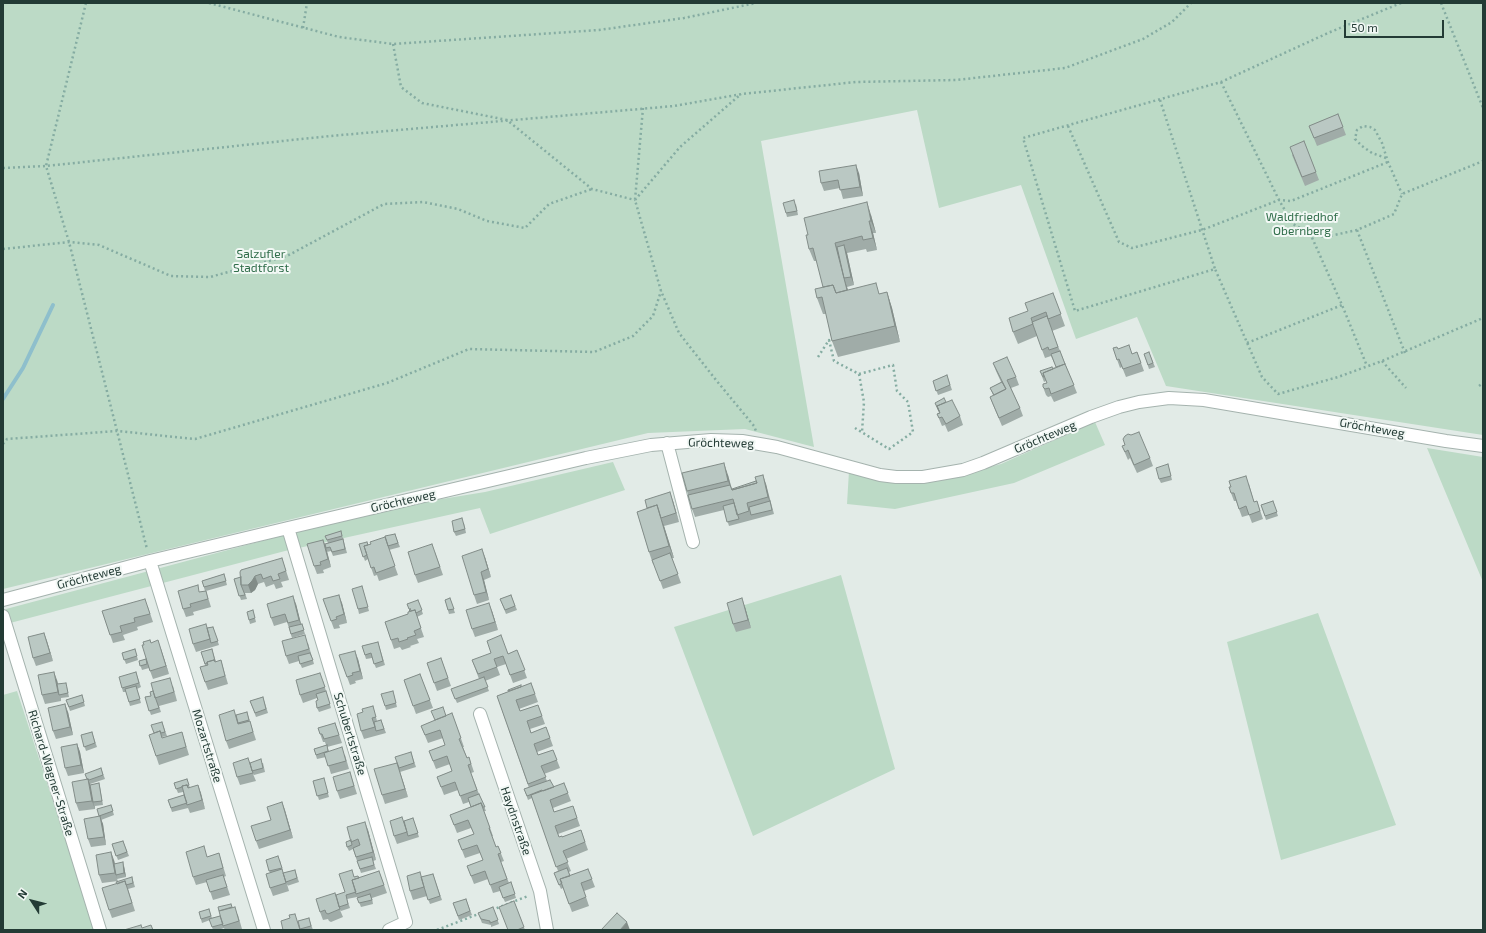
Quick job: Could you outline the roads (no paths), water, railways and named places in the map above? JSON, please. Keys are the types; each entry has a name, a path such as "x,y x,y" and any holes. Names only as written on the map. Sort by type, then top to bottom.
{"street":[{"name":"Gröchteweg","path":"3,600 288,528 586,458 667,443 711,440 759,443 880,475 896,477 923,477 963,470 983,464 1091,417 1119,407 1139,402 1169,398 1204,400 1483,446"},
{"path":"667,443 693,542"},
{"name":"Schubertstraße","path":"288,528 406,922 389,930"},
{"name":"Mozartstraße","path":"150,562 264,930"},
{"name":"Richard-Wagner-Straße","path":"3,616 100,930"},
{"name":"Haydnstraße","path":"480,714 540,891 547,930"}],"waterway":[{"path":"3,399 23,368 53,305"}],"park label":[{"name":"Waldfriedhof Obernberg","path":"1302,224"},
{"name":"Salzufler Stadtforst","path":"261,261"}]}
